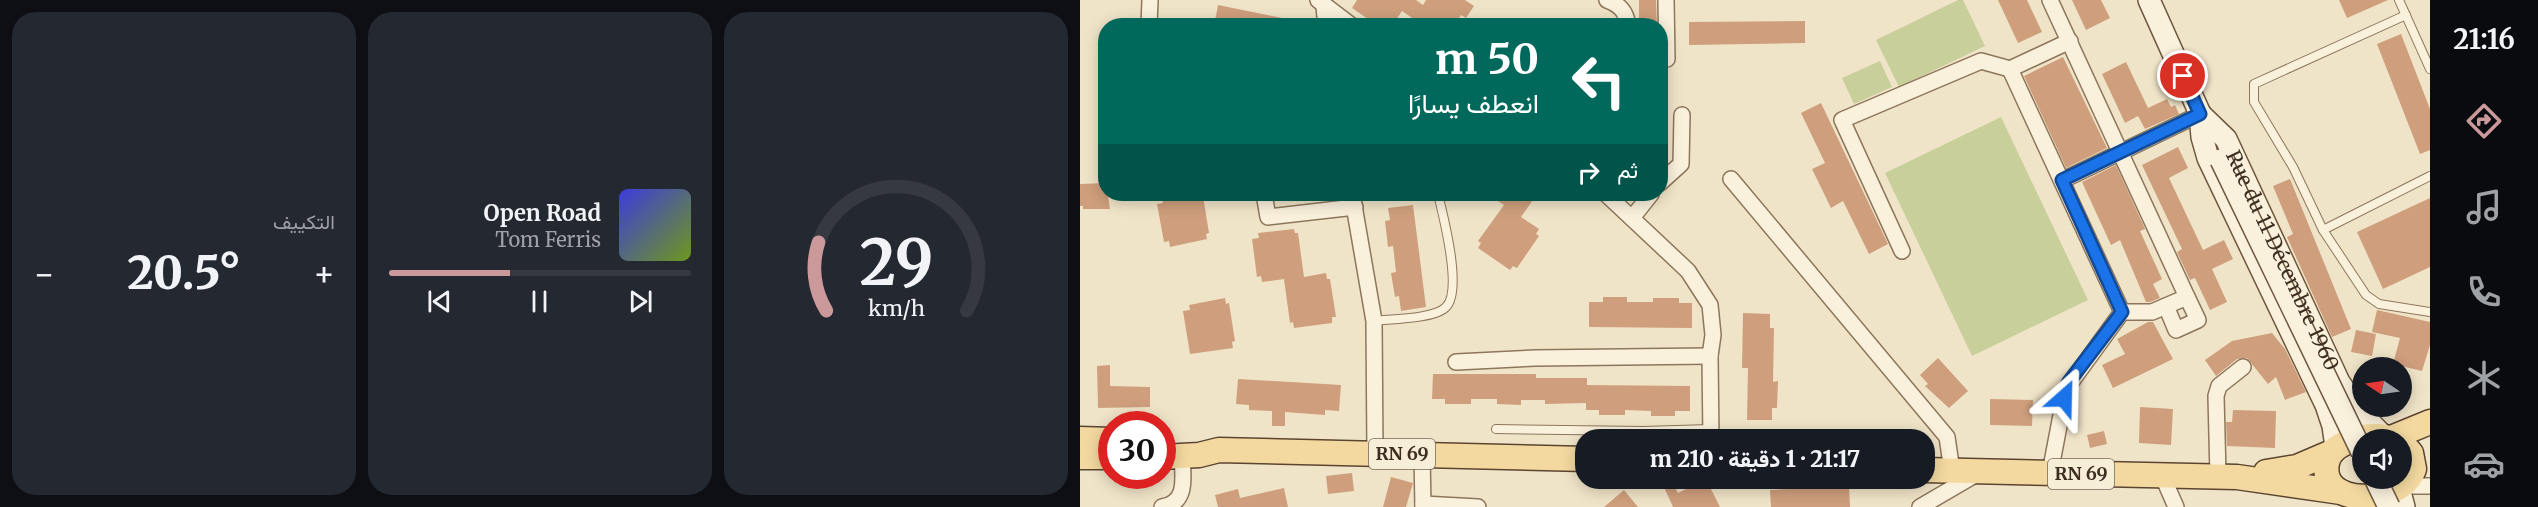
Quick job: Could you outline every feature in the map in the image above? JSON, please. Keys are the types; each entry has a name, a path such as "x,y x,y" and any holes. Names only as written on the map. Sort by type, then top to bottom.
{"main road":[{"name":"Rue du 11 Décembre 1960","path":"2149,0 2221,160 2352,431"},
{"name":"Rue du 11 Décembre 1960","path":"2200,114 2206,152 2330,415 2334,450"},
{"name":"Rue du 11 Décembre 1960","path":"2200,114 2220,130 2230,147 2339,382 2373,429"},
{"path":"2412,457 2430,422"},
{"path":"2412,461 2430,439"},
{"path":"1080,440 1098,440"},
{"path":"2228,477 2297,467 2352,442"},
{"name":"RN 69","path":"1176,443 1204,444 1219,450"},
{"name":"RN 69","path":"1176,456 1219,450 1575,459"},
{"path":"2334,450 2328,459 2326,476 2362,494"},
{"path":"1080,457 1098,457"},
{"name":"RN 69","path":"1935,470 2228,477"},
{"path":"2228,477 2378,497 2386,489"}],"street":[{"path":"1149,18 1150,0"},
{"path":"1607,0 1626,13 1627,18"},
{"path":"1666,0 1666,18"},
{"path":"2050,0 2122,151 2198,320 2176,330 2166,306"},
{"path":"1321,4 1341,18"},
{"path":"1902,251 1842,120 1981,61 2010,69 2070,41"},
{"path":"2010,69 2122,312"},
{"path":"2062,180 2200,114"},
{"path":"1668,176 1681,164 1682,115"},
{"path":"1731,179 1947,437 1952,471"},
{"path":"1265,201 1268,217 1348,201"},
{"path":"1353,201 1374,321 1375,453"},
{"path":"1614,201 1688,272 1710,305 1713,335 1710,356 1711,429"},
{"path":"1632,218 1645,201"},
{"path":"2122,312 2152,312 2187,297"},
{"path":"2050,473 2066,388 2122,312"},
{"path":"1456,362 1535,358 1710,356"},
{"path":"2228,477 2216,396 2219,386 2243,367"},
{"path":"1422,455 1423,506 1478,507"},
{"path":"1162,507 1176,501 1182,492 1176,471"},
{"path":"1920,507 1980,472"},
{"path":"2162,475 2176,507"}],"lane":[{"path":"2399,0 2430,69"},
{"path":"2406,15 2254,84 2254,102 2293,167 2323,230 2366,295 2379,304 2430,312"},
{"path":"2323,230 2430,176"},
{"path":"1374,321 1436,312 1446,307 1450,299 1453,253 1440,201"},
{"path":"1496,429 1575,430"}],"green space":[{"path":"1958,0 1963,0 1985,46 1899,87 1876,40"},
{"path":"1880,61 1892,87 1854,104 1842,78"},
{"path":"2001,117 2088,300 1972,356 1885,173"}],"building":[{"path":"1357,0 1416,0 1423,5 1426,0 1465,0 1474,6 1466,18 1461,15 1459,18 1412,18 1402,11 1397,18 1366,18 1352,8"},
{"path":"1639,0 1656,0 1657,18 1639,18"},
{"path":"1998,0 2027,0 2042,32 2018,43"},
{"path":"2072,0 2101,0 2110,18 2086,30"},
{"path":"2339,0 2388,0 2347,18"},
{"path":"1218,5 1282,18 1216,18"},
{"path":"1805,21 1805,43 1689,45 1689,22"},
{"path":"2401,34 2430,109 2430,150 2420,154 2377,44"},
{"path":"2063,57 2107,148 2066,168 2024,76"},
{"path":"2126,62 2148,108 2167,99 2171,107 2175,105 2179,114 2145,129 2138,116 2125,123 2102,74"},
{"path":"1821,103 1888,244 1869,254 1843,201 1831,208 1812,169 1825,163 1801,113"},
{"path":"2178,147 2188,168 2169,178 2203,250 2224,240 2233,259 2212,269 2227,302 2210,310 2195,278 2190,280 2177,252 2182,249 2142,165"},
{"path":"2116,165 2145,229 2140,231 2162,279 2153,284 2160,298 2150,302 2146,302 2120,240 2111,245 2082,182"},
{"path":"2290,179 2351,329 2332,337 2287,237 2293,234 2273,186"},
{"path":"1098,183 1098,201 1109,201 1110,209 1083,209 1083,206 1080,206 1080,184"},
{"path":"2430,198 2430,267 2383,289 2357,232"},
{"path":"1163,201 1204,201 1209,233 1206,234 1207,239 1170,247 1169,241 1164,242 1157,204 1163,203"},
{"path":"1498,201 1532,201 1521,217 1539,229 1536,234 1539,236 1517,268 1513,266 1510,270 1478,248 1481,243 1478,241 1504,205"},
{"path":"1413,205 1426,307 1401,311 1399,296 1395,297 1391,273 1396,272 1393,246 1388,247 1385,221 1390,220 1388,208"},
{"path":"1294,229 1295,233 1298,233 1304,277 1326,273 1327,279 1330,279 1336,317 1332,317 1332,323 1294,328 1293,322 1290,323 1284,279 1262,282 1261,276 1257,277 1252,239 1259,238 1258,233"},
{"path":"1603,297 1627,297 1627,302 1653,302 1653,298 1679,298 1679,303 1692,303 1692,328 1589,327 1589,302 1603,302"},
{"path":"1225,298 1226,304 1229,303 1235,341 1232,342 1233,348 1190,354 1183,311 1190,310 1189,305"},
{"path":"2377,310 2430,322 2430,345 2422,371 2412,369 2412,357 2395,357 2400,338 2372,332"},
{"path":"1743,313 1770,314 1770,328 1774,328 1773,382 1778,381 1777,408 1772,408 1772,420 1747,420 1748,368 1742,368"},
{"path":"2148,322 2153,322 2173,359 2113,388 2102,365 2125,354 2117,339"},
{"path":"2356,330 2376,334 2372,356 2351,352"},
{"path":"2272,333 2285,349 2306,392 2285,400 2276,377 2268,384 2247,358 2237,359 2216,376 2205,360 2232,341"},
{"path":"1938,358 1968,391 1949,408 1925,386 1928,384 1920,375"},
{"path":"1110,365 1110,386 1150,387 1150,407 1098,408 1097,366"},
{"path":"1433,374 1536,374 1536,378 1587,378 1587,385 1690,386 1690,411 1675,411 1675,416 1651,416 1651,411 1625,410 1625,415 1599,415 1599,410 1586,410 1586,403 1545,404 1545,400 1521,400 1521,405 1497,404 1497,399 1471,399 1471,404 1445,404 1445,399 1432,399"},
{"path":"1238,379 1341,385 1339,411 1325,410 1325,415 1285,412 1285,426 1272,426 1272,411 1249,410 1249,405 1236,404"},
{"path":"1990,399 2033,400 2032,426 1990,425"},
{"path":"2140,407 2173,409 2171,445 2139,443"},
{"path":"2233,410 2276,411 2275,448 2227,446 2226,422 2232,422"},
{"path":"2104,431 2107,444 2090,448 2087,435"},
{"path":"1352,473 1354,491 1328,494 1326,476"},
{"path":"1391,477 1413,483 1406,507 1383,507"},
{"path":"1284,488 1288,507 1218,507 1215,495 1238,489 1240,498"},
{"path":"1665,489 1676,489 1678,493 1686,489 1711,489 1720,507 1673,507"},
{"path":"1849,489 1850,507 1771,507 1770,490"},
{"path":"1624,490 1638,507 1604,507"}],"route":[{"path":"2064,398 2068,383 2122,312 2062,180 2200,114 2183,76"}]}
